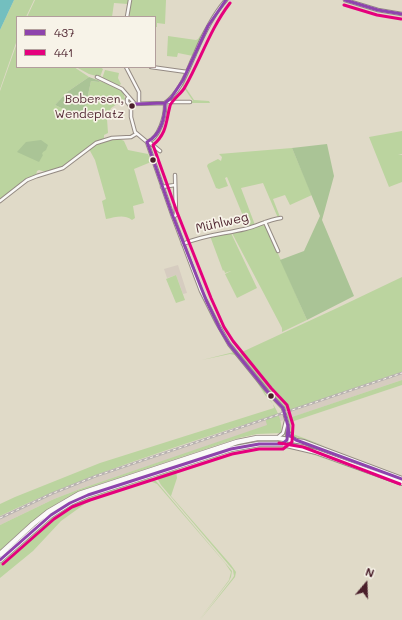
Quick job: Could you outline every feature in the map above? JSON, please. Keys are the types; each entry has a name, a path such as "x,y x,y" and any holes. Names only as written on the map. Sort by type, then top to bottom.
{"highway":[{"path":"0,554 43,515 79,494 237,442 257,438 277,438"},
{"path":"0,560 51,515 70,503 88,495 231,449 259,444 282,444"}],"main road":[{"path":"277,438 304,442 402,479"},
{"path":"282,444 316,452 402,483"}],"street":[{"path":"127,16 130,0"},
{"path":"148,142 161,126 165,103 178,90 214,16 226,0"},
{"path":"345,0 384,12 402,14"},
{"path":"127,68 139,92 139,103"},
{"path":"156,68 187,72"},
{"path":"97,77 122,89 133,105 132,123 136,134 160,151"},
{"path":"129,98 127,99 127,102 133,105 139,103 190,102"},
{"path":"0,201 27,180 63,168 96,143 112,138 131,137 136,134"},
{"path":"148,142 162,187 183,244 201,291 217,323 229,344 244,360 267,391 281,405 284,411 288,432 287,439 282,444"},
{"path":"173,217 176,215 175,175"},
{"path":"162,187 175,184"},
{"name":"Mühlweg","path":"183,244 202,237 247,229 281,218"},
{"name":"Mühlweg","path":"265,222 278,251"},
{"path":"277,438 283,433 286,420"},
{"path":"288,432 291,437 296,440"}],"shaded area":[{"path":"178,265 187,293 183,294 176,275 167,278 164,269"},
{"path":"402,372 402,380 80,489 54,499 0,525 0,516 77,482"}],"green space":[{"path":"14,0 34,0 26,16 16,16 16,43 0,89 0,30"},
{"path":"35,0 128,0 128,4 114,3 112,16 27,16"},
{"path":"131,0 166,0 165,24 157,23 156,27 156,16 129,16"},
{"path":"223,0 204,32 193,56 178,53 177,57 167,56 168,36 198,39"},
{"path":"227,0 229,0 222,9 216,17"},
{"path":"213,22 184,85 194,100 209,101 210,103 190,103 193,101 182,85 202,41"},
{"path":"16,46 16,68 76,68 89,77 67,92 55,105 68,111 85,109 91,81 100,81 121,89 125,99 111,108 107,119 108,133 104,135 104,140 96,143 63,167 46,172 39,170 37,171 36,175 27,180 0,201 0,91"},
{"path":"78,68 103,69 100,77 89,74"},
{"path":"105,70 119,73 118,78 121,84 118,86 102,79"},
{"path":"89,77 100,81 91,81 85,109 67,117 68,111 55,105 67,92"},
{"path":"402,131 402,154 398,155 402,155 402,182 389,187 369,137"},
{"path":"113,139 120,139 124,141 128,150 148,154 151,162 134,169 144,203 133,206 135,218 132,220 126,217 106,219 102,201 106,199 95,160 89,149 97,144"},
{"path":"41,140 48,145 39,162 17,152 26,142"},
{"path":"327,144 334,176 322,220 354,296 307,320 280,260 304,251 320,216 292,148"},
{"path":"292,148 312,195 290,205 285,195 273,199 280,217 278,218 263,183 241,188 255,225 248,228 227,177 225,178 228,186 219,189 216,188 207,166 208,164 218,159 221,161 222,157 219,154"},
{"path":"262,225 266,226 307,320 282,332 282,328 232,233 252,229"},
{"path":"231,233 257,288 237,298 225,274 231,271 225,273 224,270 223,271 210,236"},
{"path":"176,275 185,300 176,303 166,279"},
{"path":"402,277 402,372 288,411 290,417 292,417 402,380 402,385 294,421 291,426 293,434 324,446 292,436 284,405 270,393 240,354"},
{"path":"234,352 265,391 272,403 265,395 253,376 235,355 230,354 202,360"},
{"path":"273,405 281,423 281,433 257,434 239,438 85,489 50,508 20,532 0,551 0,525 54,499 80,489 267,425 265,418 131,462 65,487 0,516 0,504 100,463 274,408"},
{"path":"254,446 280,446 306,451 402,486 306,452 290,448 254,447 221,455 216,458 205,460 176,470 177,478 171,496 236,572 235,577 200,620 234,576 233,570 161,485 156,476 227,451"},
{"path":"324,446 325,446 402,475"},
{"path":"149,477 156,481 232,571 229,581 199,620 229,580 231,572 225,563 157,484 148,480 86,503 61,521 33,551 0,578 0,562 45,522 72,504 93,494"}],"water":[{"path":"0,0 14,0 0,30"}],"railway":[{"path":"0,518 51,494 96,476 402,373"}],"transit line":[{"name":"437","path":"131,107 135,104 165,103 171,98 183,80 208,26 226,0"},
{"name":"437","path":"345,0 378,10 402,14"},
{"name":"441","path":"3,564 54,519 72,507 232,454 259,449 283,449 292,442 293,425 287,405 271,388 233,341 224,327 177,212 153,145 158,141 163,132 171,104 185,87 211,34 230,3"},
{"name":"441","path":"344,5 377,15 401,19"},
{"name":"437","path":"147,142 152,139 159,130 163,120 165,103"},
{"name":"437","path":"0,560 51,515 70,503 88,495 231,449 259,444 282,444 287,440 288,426 283,408 267,391 229,344 206,300 172,214 147,142"},
{"name":"437","path":"288,427 289,435 296,440 402,479"},
{"name":"441","path":"279,443 303,447 400,484"}],"place":[{"name":"Bobersen, Wendeplatz","path":"132,106"}]}
